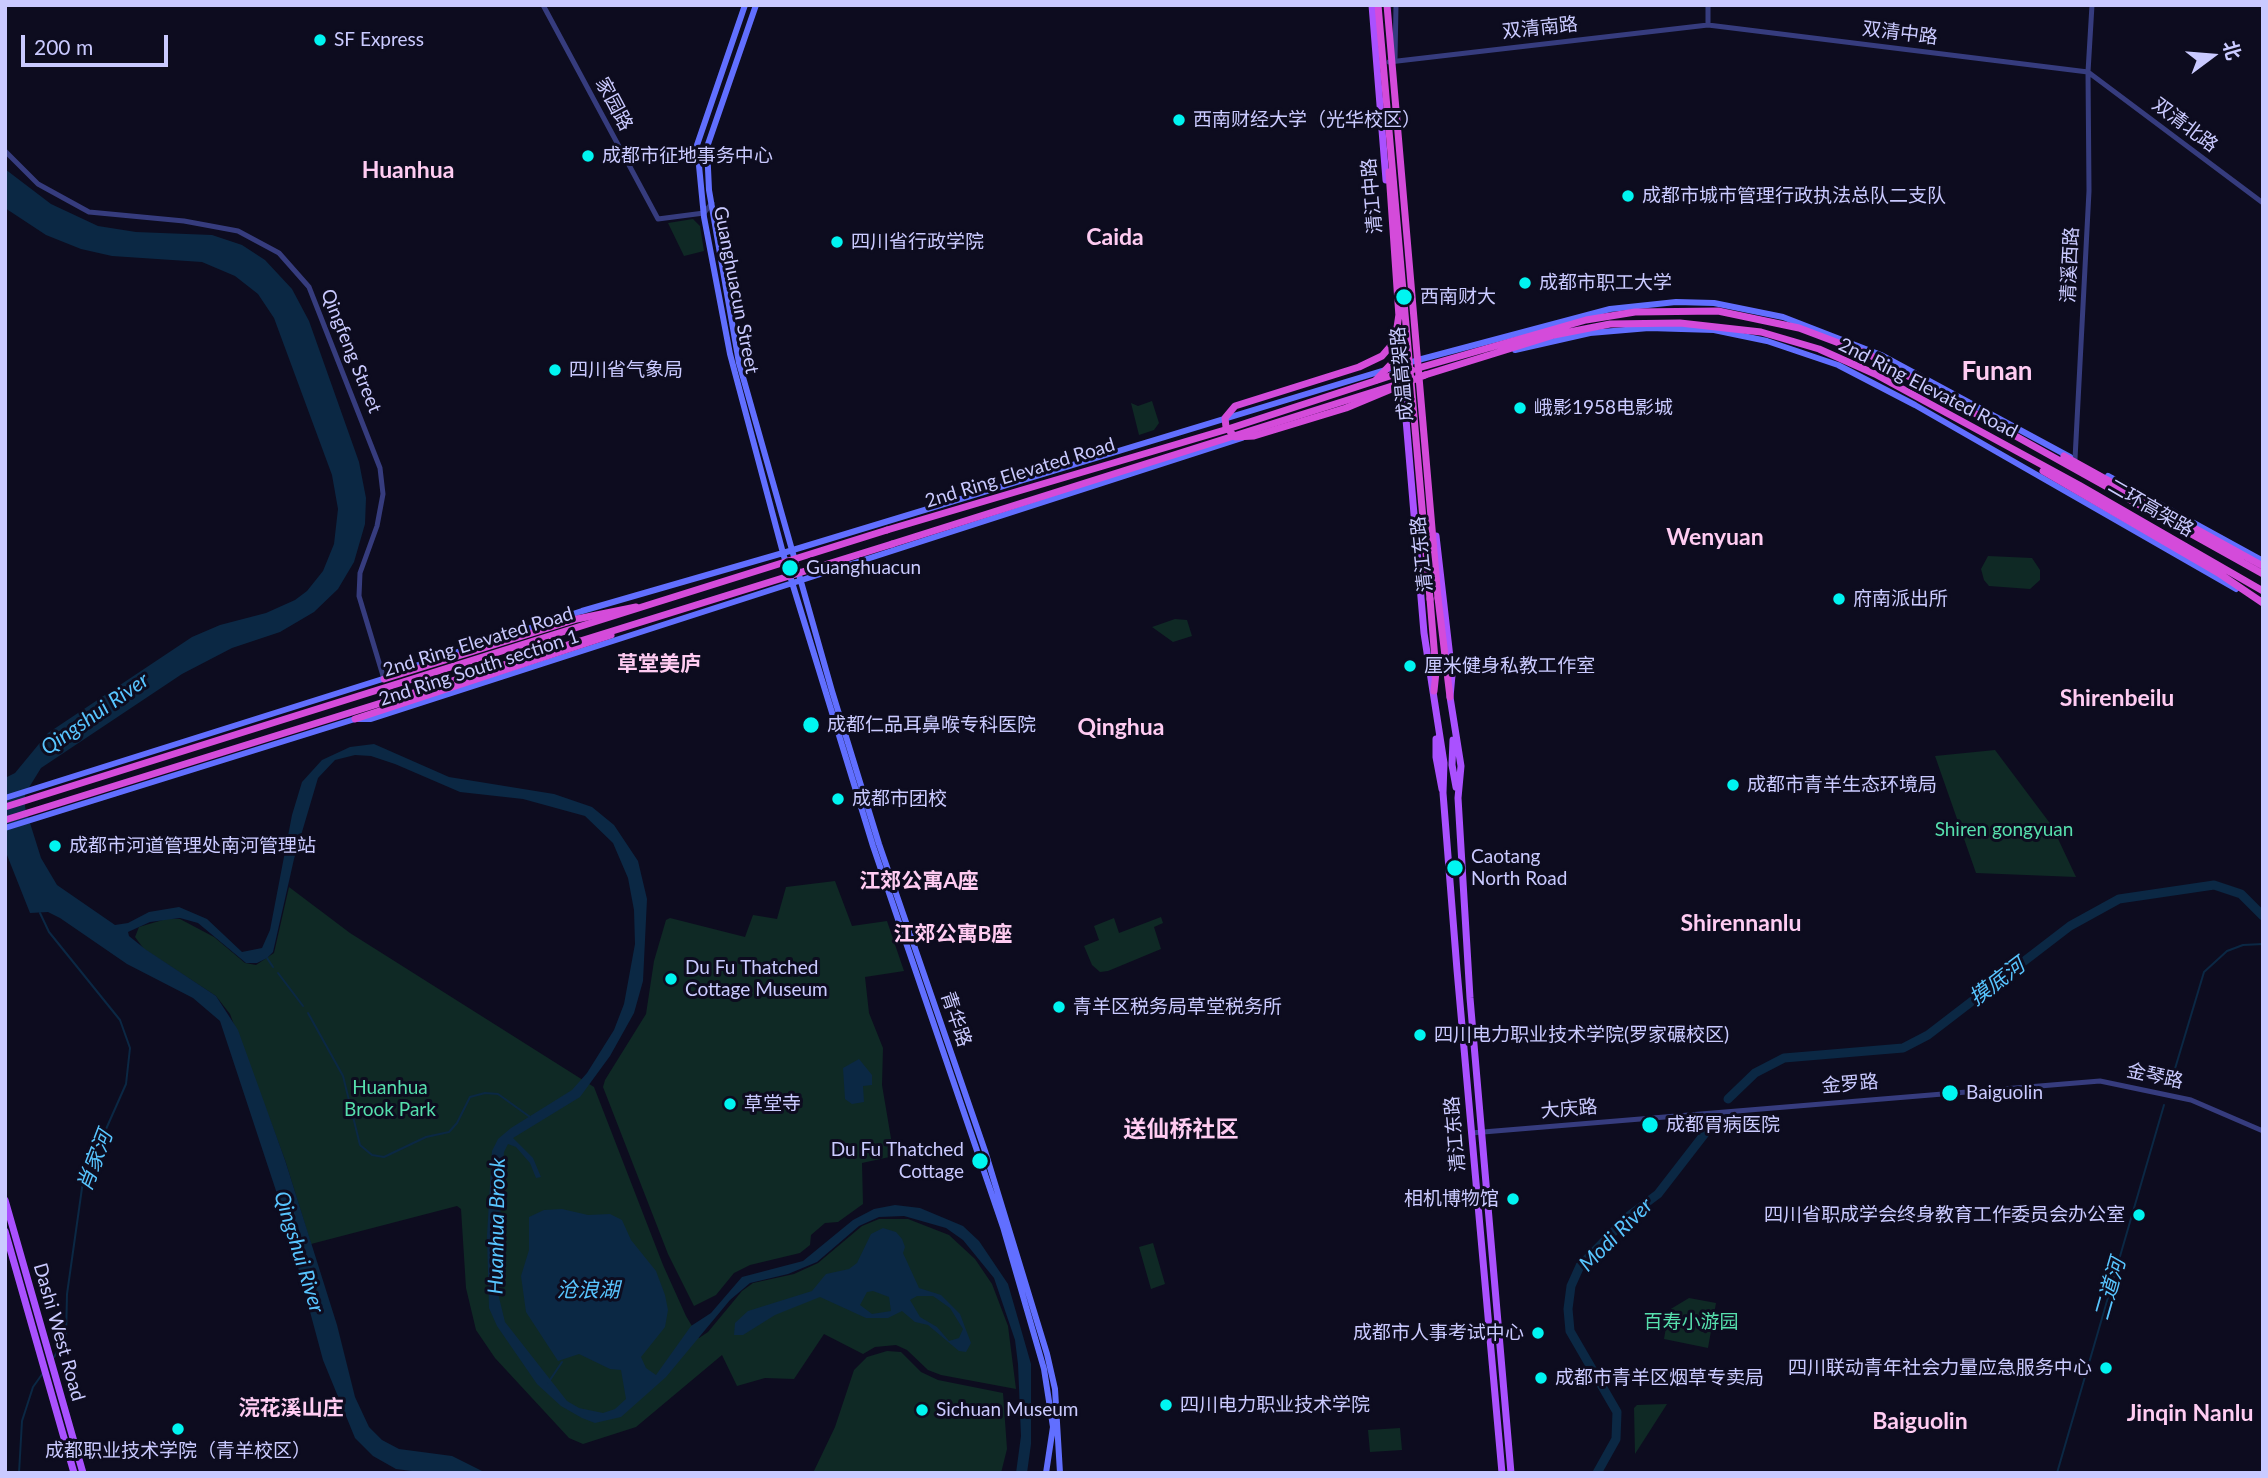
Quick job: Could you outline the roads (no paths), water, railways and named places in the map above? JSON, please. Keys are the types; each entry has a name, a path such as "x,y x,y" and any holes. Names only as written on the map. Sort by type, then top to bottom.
{"highway":[{"name":"成温高架路","path":"1378,5 1434,599 1450,697"},
{"name":"成温高架路","path":"1388,5 1434,599 1434,691"},
{"path":"1377,380 1393,365 1398,354 1399,314 1388,183 1391,154"},
{"name":"2nd Ring Elevated Road","path":"5,807 1377,380 1586,320 1656,309 1718,311 1799,328 1843,344 2036,445"},
{"path":"1399,314 1395,341 1382,356 1359,366 1240,404 1228,413 1225,423 1229,433 1246,439 1346,408 1402,384"},
{"name":"2nd Ring Elevated Road","path":"5,820 1575,330 1636,323 1730,327 1819,349 1875,374 2023,455"},
{"path":"2036,445 2083,464 2248,559 2263,563"},
{"name":"二环高架路","path":"2036,445 2263,574"},
{"path":"2023,455 2039,468 2220,574 2263,603"},
{"name":"二环高架路","path":"2023,455 2263,591"},
{"path":"384,679 577,619 651,605"},
{"path":"355,719 647,620"}],"main road":[{"name":"Guanghuacun Street","path":"745,5 697,145 704,213 730,354 792,583"},
{"name":"Guanghuacun Street","path":"756,5 707,147 712,203 739,363 800,580"},
{"name":"清江中路","path":"1372,5 1402,384"},
{"name":"清江中路","path":"1388,5 1395,59 1421,379"},
{"name":"2nd Ring South section 1","path":"5,798 384,679 428,661 582,611 792,551 1401,365 1550,322 1610,309 1676,302 1714,303 1783,317 1881,355 2263,563"},
{"name":"2nd Ring South section 1","path":"5,828 355,719 371,719 1178,461 1258,431 1402,384 1516,350 1590,333 1649,328 1714,330 1767,341 1838,365 1954,425 2263,603"},
{"name":"清江东路","path":"1421,379 1451,675 1450,697 1461,766 1458,798 1480,1132 1511,1473"},
{"name":"清江东路","path":"1402,384 1424,633 1444,762 1443,793 1502,1473"},
{"name":"青华路","path":"800,580 880,844 985,1152 1047,1354 1055,1389 1060,1473"},
{"name":"青华路","path":"792,583 873,846 1003,1227 1033,1330 1049,1391 1053,1427 1046,1473"},
{"name":"Dashi West Road","path":"5,1200 83,1473"},
{"name":"Dashi West Road","path":"5,1231 74,1473"}],"street":[{"name":"家园路","path":"542,5 658,219 704,213"},
{"name":"清江中路","path":"1395,59 1396,5"},
{"path":"1708,5 1708,25"},
{"name":"清溪西路","path":"2076,459 2089,191 2088,72 2092,5"},
{"name":"双清南路","path":"1377,67 1395,59 1708,25"},
{"name":"双清中路","path":"1708,25 2088,72"},
{"name":"双清北路","path":"2088,72 2263,203"},
{"name":"Qingfeng Street","path":"5,151 38,184 89,212 184,221 238,231 279,254 309,287 380,468 383,494 377,526 360,573 359,596 384,679"},
{"path":"704,213 712,203"},
{"name":"金琴路","path":"2033,1086 2091,1081 2128,1084 2192,1100 2263,1131"},
{"name":"金罗路","path":"1669,1115 2033,1086"},
{"name":"大庆路","path":"1471,1133 1669,1115"}],"water":[{"path":"5,169 51,204 98,226 136,232 212,235 242,245 265,260 292,289 309,321 359,462 366,498 365,524 354,562 338,589 314,612 280,632 232,648 182,674 41,768 25,794 25,807 41,858 57,885 115,925 128,923 149,912 179,907 207,919 242,952 262,948 270,930 292,815 302,782 322,760 350,747 374,744 449,777 554,794 592,807 614,825 638,861 647,899 643,981 634,1013 610,1056 580,1097 513,1138 533,1158 541,1177 536,1178 530,1163 516,1147 508,1144 504,1152 496,1285 505,1322 567,1401 579,1408 603,1413 615,1409 626,1399 621,1370 610,1369 579,1354 558,1361 526,1312 521,1276 529,1250 529,1217 544,1210 562,1209 588,1215 610,1214 622,1220 631,1240 656,1271 665,1295 668,1310 665,1327 641,1357 646,1368 656,1375 691,1326 711,1313 742,1277 803,1261 853,1220 874,1209 895,1205 920,1208 963,1226 979,1241 1008,1284 1031,1364 1031,1444 1027,1473 1016,1473 1021,1436 1018,1364 1015,1340 994,1278 963,1240 946,1228 904,1216 879,1217 859,1226 817,1262 788,1274 750,1283 730,1300 666,1377 621,1417 595,1423 582,1418 561,1406 537,1384 497,1326 489,1308 487,1236 492,1151 498,1139 511,1128 572,1090 587,1073 614,1030 624,1004 635,944 634,910 628,878 613,843 585,816 523,799 460,792 395,764 371,756 355,755 335,760 318,778 294,859 273,952 267,958 257,963 246,963 198,923 180,918 150,922 128,932 129,936 145,949 216,996 238,1030 285,1160 337,1325 355,1397 369,1427 382,1440 399,1449 452,1456 486,1473 427,1473 396,1469 373,1456 355,1438 323,1360 284,1215 220,1021 193,998 127,964 60,918 48,912 30,913 5,850 5,778 15,773 48,733 192,637 220,625 266,613 295,600 307,591 323,571 334,544 338,509 332,475 274,318 258,294 235,276 202,262 112,256 81,249 46,235 5,208"},
{"path":"859,1059 872,1075 872,1085 863,1086 864,1102 852,1104 845,1099 843,1068"},
{"path":"883,1228 896,1232 902,1239 905,1247 903,1253 919,1288 941,1295 960,1314 971,1343 966,1352 959,1351 928,1325 915,1322 902,1311 888,1318 866,1318 820,1297 775,1315 743,1335 734,1335 735,1323 748,1311 812,1291 826,1274 849,1269 857,1263 871,1234","holes":["873,1291 889,1297 891,1311 872,1314 860,1305 867,1292","917,1296 933,1296 950,1308 963,1329 959,1338 949,1341 937,1327 920,1317 910,1300"]}],"waterway":[{"name":"摸底河","path":"1728,1099 1755,1073 1784,1058 1903,1048 1928,1035 2070,926 2119,899 2214,885 2241,894 2263,916"},
{"name":"肖家河","path":"40,913 49,932 120,1020 130,1048 126,1084 83,1181 67,1294 66,1338 54,1357"},
{"name":"二道河","path":"2171,1082 2204,972 2227,951 2243,945 2263,944"},
{"path":"267,958 273,967"},
{"path":"278,973 303,1006"},
{"path":"308,1013 343,1076 360,1145 372,1155 384,1157 426,1137 449,1132 457,1123 470,1097 485,1093 498,1094 530,1117"},
{"name":"二道河","path":"2057,1473 2164,1105"},
{"name":"Modi River","path":"1597,1473 1616,1439 1617,1412 1570,1331 1568,1309 1571,1286 1580,1266 1630,1215 1658,1194 1713,1123"},
{"path":"548,1383 562,1362"},
{"name":"肖家河","path":"19,1473 22,1421 33,1387 43,1373"}],"place":[{"name":"SF Express","path":"320,40"},
{"name":"西南财经大学（光华校区）","path":"1179,120"},
{"name":"成都市征地事务中心","path":"588,156"},
{"name":"成都市城市管理行政执法总队二支队","path":"1628,196"},
{"name":"四川省行政学院","path":"837,242"},
{"name":"成都市职工大学","path":"1525,283"},
{"name":"西南财大","path":"1404,297"},
{"name":"四川省气象局","path":"555,370"},
{"name":"峨影1958电影城","path":"1520,408"},
{"name":"Guanghuacun","path":"790,568"},
{"name":"府南派出所","path":"1839,599"},
{"name":"厘米健身私教工作室","path":"1410,666"},
{"name":"成都仁品耳鼻喉专科医院","path":"811,725"},
{"name":"成都市青羊生态环境局","path":"1733,785"},
{"name":"成都市团校","path":"838,799"},
{"name":"成都市河道管理处南河管理站","path":"55,846"},
{"name":"Caotang North Road","path":"1455,868"},
{"name":"Du Fu Thatched Cottage Museum","path":"671,979"},
{"name":"青羊区税务局草堂税务所","path":"1059,1007"},
{"name":"四川电力职业技术学院(罗家碾校区)","path":"1420,1035"},
{"name":"Baiguolin","path":"1950,1093"},
{"name":"草堂寺","path":"730,1104"},
{"name":"成都胃病医院","path":"1650,1125"},
{"name":"Du Fu Thatched Cottage","path":"980,1161"},
{"name":"相机博物馆","path":"1513,1199"},
{"name":"四川省职成学会终身教育工作委员会办公室","path":"2139,1215"},
{"name":"成都市人事考试中心","path":"1538,1333"},
{"name":"四川联动青年社会力量应急服务中心","path":"2106,1368"},
{"name":"成都市青羊区烟草专卖局","path":"1541,1378"},
{"name":"四川电力职业技术学院","path":"1166,1405"},
{"name":"Sichuan Museum","path":"922,1410"},
{"name":"成都职业技术学院（青羊校区）","path":"178,1429"}],"district":[{"name":"Huanhua","path":"408,171"},
{"name":"Caida","path":"1115,238"},
{"name":"Funan","path":"1997,372"},
{"name":"Wenyuan","path":"1715,538"},
{"name":"草堂美庐","path":"659,664"},
{"name":"Shirenbeilu","path":"2117,699"},
{"name":"Qinghua","path":"1121,728"},
{"name":"江郊公寓A座","path":"919,881"},
{"name":"Shirennanlu","path":"1741,924"},
{"name":"江郊公寓B座","path":"953,934"},
{"name":"送仙桥社区","path":"1181,1130"},
{"name":"浣花溪山庄","path":"291,1408"},
{"name":"Jinqin Nanlu","path":"2190,1414"},
{"name":"Baiguolin","path":"1920,1422"}],"water label":[{"name":"Qingshui River","path":"95,714"},
{"name":"Huanhua Brook","path":"497,1226"},
{"name":"Qingshui River","path":"299,1252"},
{"name":"沧浪湖","path":"588,1290"}],"park label":[{"name":"Shiren gongyuan","path":"2004,830"},
{"name":"Huanhua Brook Park","path":"390,1099"},
{"name":"百寿小游园","path":"1691,1322"}]}
